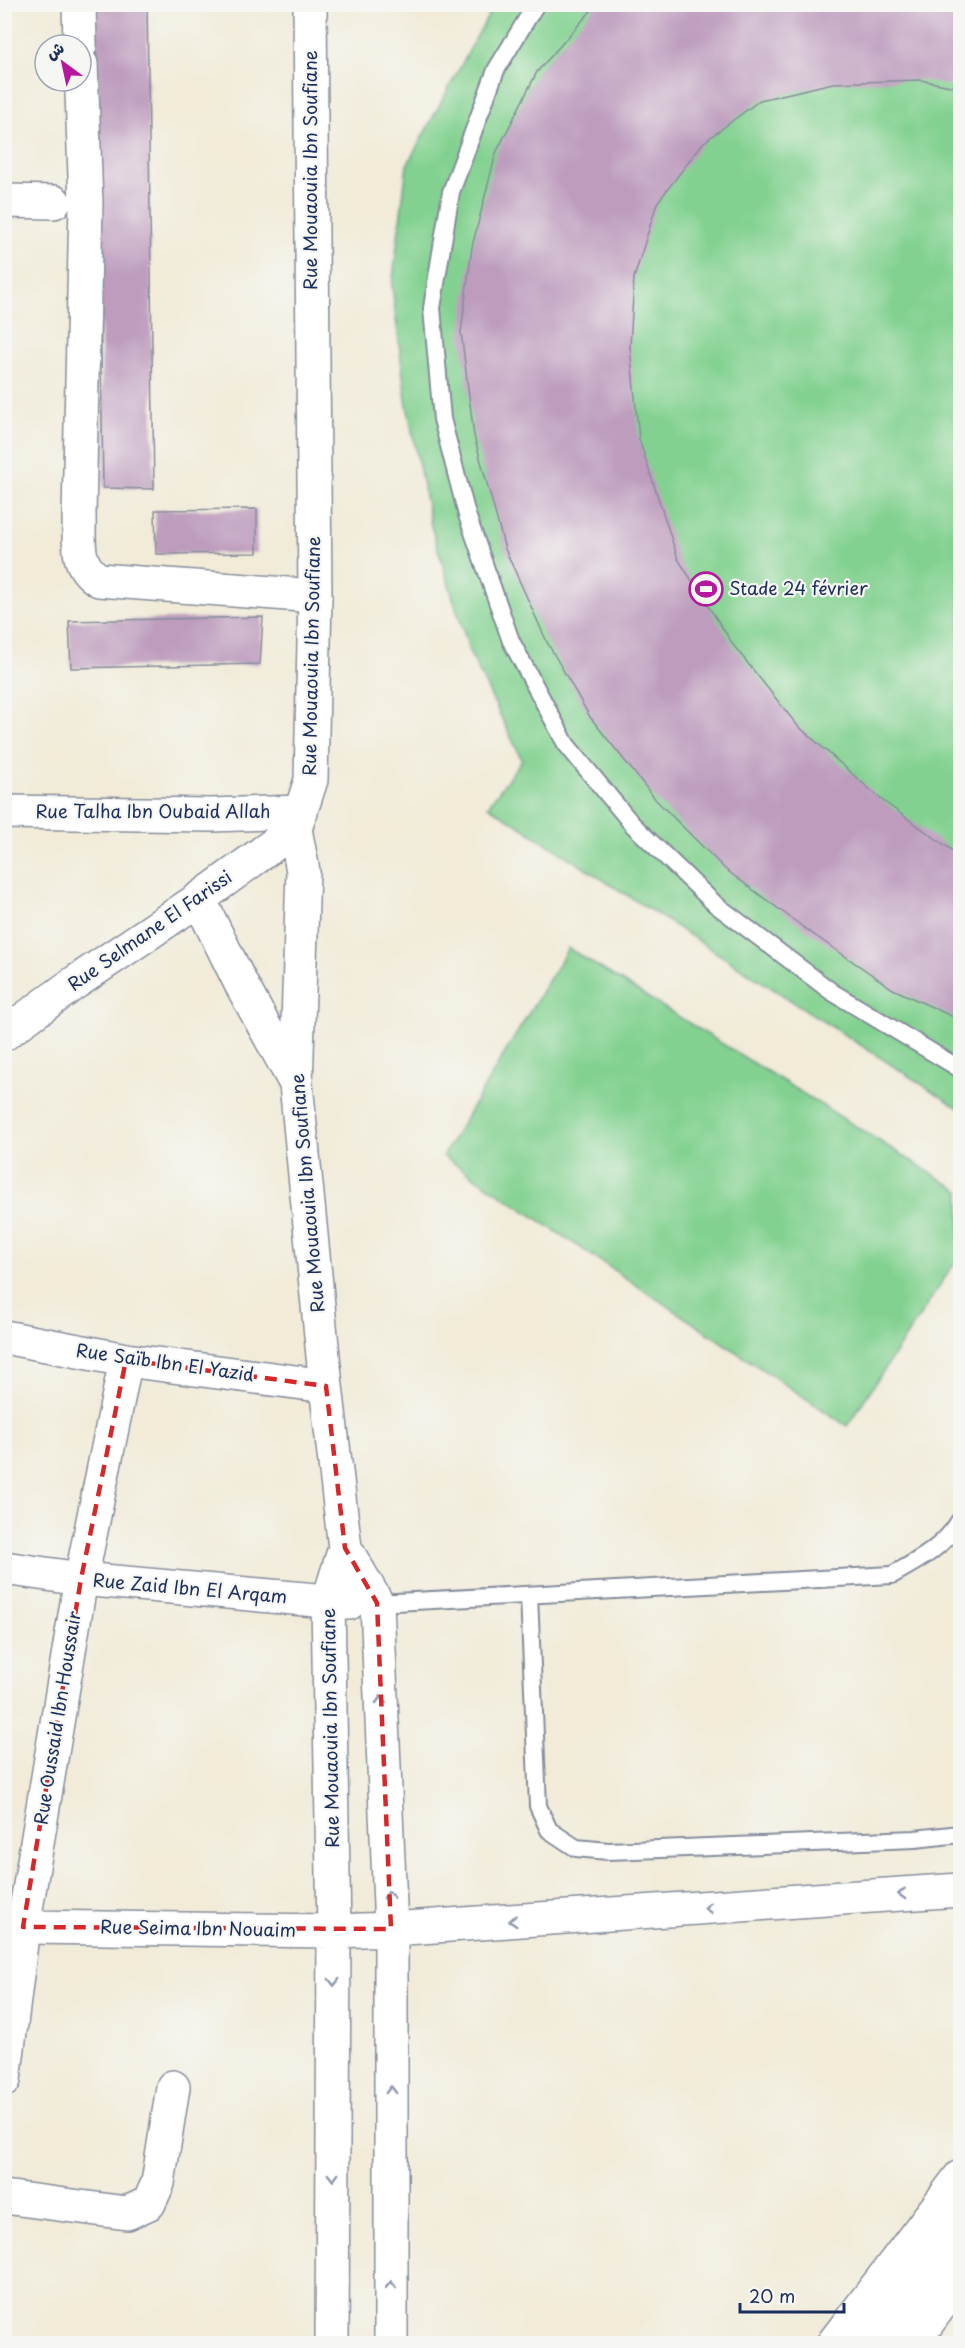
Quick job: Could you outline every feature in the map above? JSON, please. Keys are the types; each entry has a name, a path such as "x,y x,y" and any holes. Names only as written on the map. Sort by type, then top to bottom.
{"main road":[{"path":"79,4 80,33"},
{"name":"Rue Mouaouia Ibn Soufiane","path":"310,4 315,596 311,780 298,821 303,871 296,1084 326,1386 345,1548 328,1602 334,1931 332,2343"},
{"path":"82,93 86,204 79,515 82,564 89,574 99,580 315,596"},
{"path":"4,201 54,202"},
{"name":"Rue Talha Ibn Oubaid Allah","path":"4,812 210,815 298,821"},
{"name":"Rue Selmane El Farissi","path":"4,1034 199,899 298,821"},
{"path":"199,899 240,982 296,1084"},
{"name":"Rue Saïb Ibn El Yazid","path":"4,1337 126,1360 326,1386"},
{"name":"Rue Oussaid Ibn Houssair","path":"4,2080 14,1925 126,1360"},
{"path":"345,1548 377,1603 391,1929 392,2343"},
{"name":"Rue Zaid Ibn El Arqam","path":"4,1568 81,1579 328,1602 377,1603"},
{"name":"Rue Seima Ibn Nouaim","path":"14,1925 334,1931 391,1929 960,1890"},
{"path":"4,2197 127,2213 149,2203 158,2183 173,2087"},
{"path":"833,2343 960,2177"},
{"path":"858,2343 960,2203"},
{"path":"888,2343 960,2247"},
{"path":"912,2343 960,2278"}],"lane":[{"path":"536,4 496,69 451,192 432,308 442,418 467,515 511,641 566,744 632,824 715,904 832,992 960,1069"},
{"path":"377,1603 892,1575 926,1557 944,1541 960,1520"},
{"path":"529,1595 538,1806 549,1830 576,1848 608,1851 915,1839 960,1834"}],"highlighted area":[{"path":"126,1360 326,1386 345,1548 377,1603 391,1929 23,1927 81,1579"}],"green space":[{"name":"Stade 24 février","path":"494,5 960,5 960,1109 488,806 522,760 470,653 431,526 406,400 392,286 407,165"},
{"path":"568,948 960,1191 960,1255 847,1426 443,1156"}],"building":[{"path":"96,4 147,4 154,489 103,488"},
{"path":"597,4 960,4 960,88 921,80 833,83 760,100 703,143 657,203 634,278 630,347 639,439 678,559 734,646 797,725 883,801 960,856 960,1020 893,989 807,930 725,869 656,800 590,717 547,642 505,549 474,436 461,332 472,247 496,153 537,72"},
{"path":"257,509 257,553 156,554 155,510"},
{"path":"263,617 260,664 71,668 69,621"}],"place":[{"name":"Stade 24 février","path":"706,589"}]}
